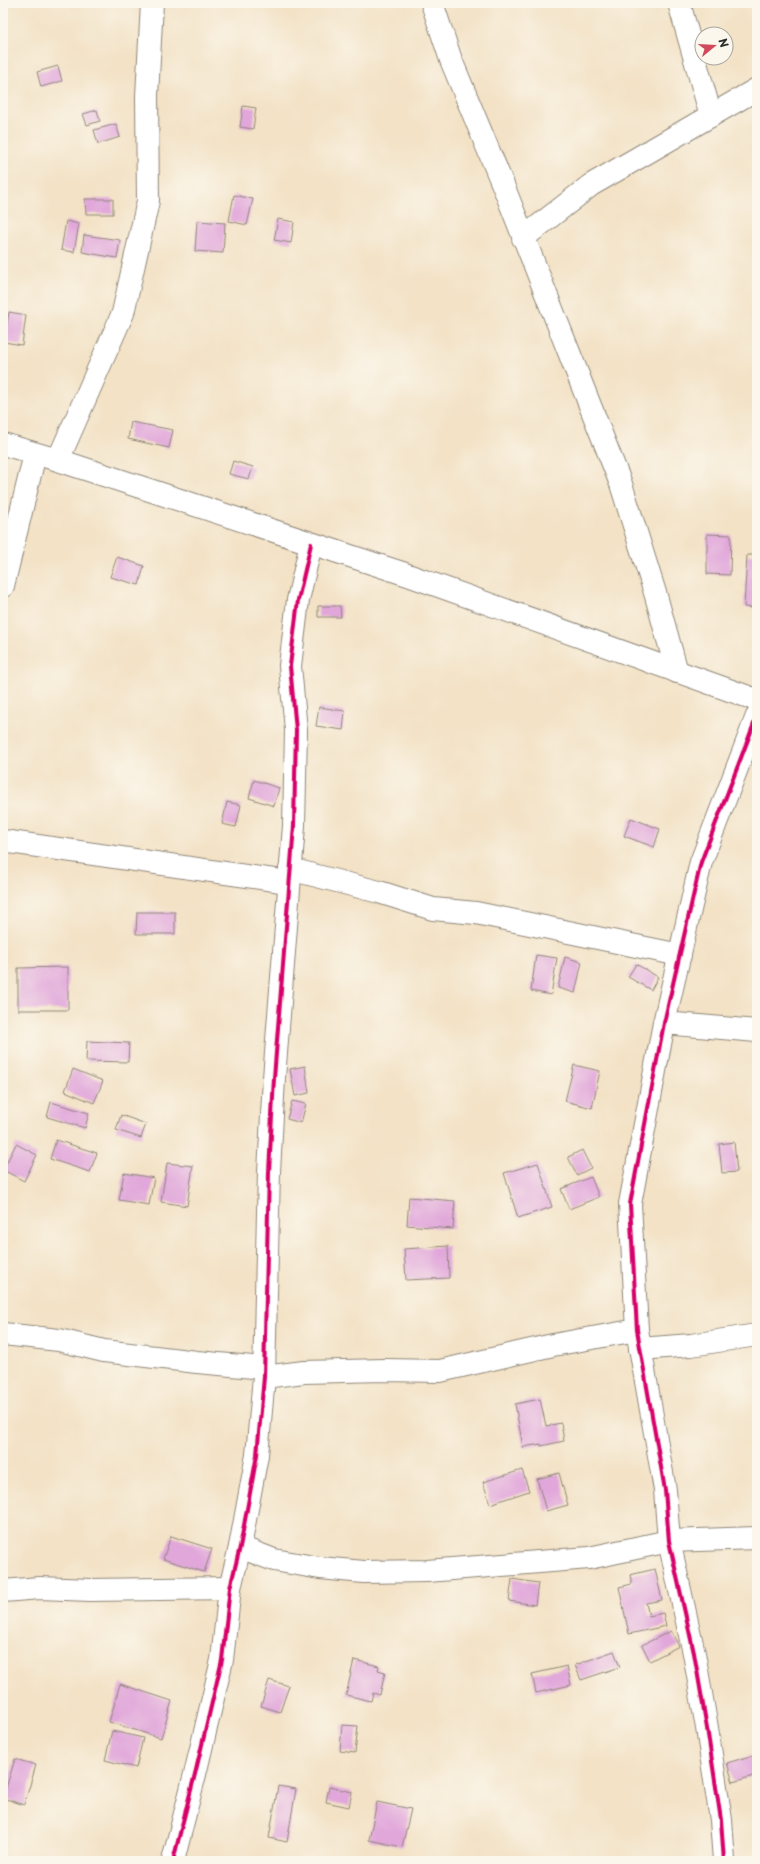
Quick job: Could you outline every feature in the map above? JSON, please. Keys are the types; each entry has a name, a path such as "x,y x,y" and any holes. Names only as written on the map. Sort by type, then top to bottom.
{"street":[{"path":"58,460 123,313 148,201 147,96 152,3"},
{"path":"432,3 451,60 621,484 656,596 677,672"},
{"path":"679,3 711,116"},
{"path":"523,238 591,185 757,90"},
{"path":"3,444 58,460 405,574 757,700"},
{"path":"3,586 35,454"},
{"path":"173,1861 222,1660 230,1588 240,1547 257,1455 264,1372 269,1172 289,876 294,826 296,730 290,666 298,600 311,544"},
{"path":"724,1861 721,1820 707,1728 694,1653 669,1541 665,1490 639,1340 630,1204 664,1023 701,862 757,716"},
{"path":"3,841 289,876 379,892 433,909 476,913 680,955"},
{"path":"664,1023 757,1031"},
{"path":"3,1334 59,1340 104,1351 264,1372 384,1370 440,1371 553,1345 639,1340 691,1345 757,1335"},
{"path":"240,1547 274,1560 320,1568 364,1572 427,1571 589,1558 669,1541 757,1538"},
{"path":"3,1590 40,1588 90,1590 230,1588"}],"building":[{"path":"58,66 62,81 41,87 37,72"},
{"path":"243,106 256,108 253,129 240,127"},
{"path":"97,110 100,121 87,125 83,114"},
{"path":"116,124 120,137 98,144 94,130"},
{"path":"234,195 253,199 247,225 229,221"},
{"path":"85,199 113,199 113,214 86,214"},
{"path":"278,219 294,222 291,243 274,240"},
{"path":"66,221 79,224 74,252 61,250"},
{"path":"197,221 225,223 223,253 195,251"},
{"path":"84,235 120,240 117,258 82,252"},
{"path":"9,312 26,315 22,345 4,342"},
{"path":"131,422 173,430 169,448 128,439"},
{"path":"233,461 253,467 249,479 229,474"},
{"path":"707,534 731,535 730,575 707,574"},
{"path":"747,555 757,555 757,608 744,607"},
{"path":"117,557 144,566 139,585 110,577"},
{"path":"318,606 340,606 341,617 318,617"},
{"path":"319,707 345,711 343,730 316,726"},
{"path":"254,780 279,788 274,806 249,798"},
{"path":"227,802 241,805 236,827 222,824"},
{"path":"631,818 660,829 654,847 624,836"},
{"path":"137,912 175,912 175,934 136,934"},
{"path":"536,955 557,958 551,995 531,991"},
{"path":"565,957 582,962 575,993 558,988"},
{"path":"636,964 658,977 651,990 628,977"},
{"path":"68,967 68,1010 18,1010 18,968"},
{"path":"87,1041 129,1043 128,1062 86,1061"},
{"path":"574,1065 600,1071 592,1108 565,1101"},
{"path":"305,1066 309,1093 295,1096 290,1069"},
{"path":"73,1069 103,1081 94,1103 65,1091"},
{"path":"292,1101 306,1104 301,1123 287,1119"},
{"path":"51,1102 89,1113 85,1128 47,1117"},
{"path":"121,1115 146,1124 141,1138 116,1130"},
{"path":"56,1140 97,1153 90,1172 50,1159"},
{"path":"734,1142 737,1172 722,1173 719,1144"},
{"path":"16,1144 37,1155 24,1181 3,1170"},
{"path":"582,1150 591,1168 577,1175 568,1157"},
{"path":"167,1163 193,1166 187,1206 161,1202"},
{"path":"538,1163 552,1207 518,1218 504,1173"},
{"path":"124,1173 154,1178 149,1205 119,1200"},
{"path":"591,1177 599,1197 569,1209 561,1189"},
{"path":"409,1197 455,1201 453,1229 407,1225"},
{"path":"448,1246 449,1278 406,1280 404,1249"},
{"path":"540,1399 546,1426 561,1423 564,1441 541,1446 541,1444 523,1447 515,1404"},
{"path":"522,1470 529,1491 490,1504 483,1482"},
{"path":"559,1473 568,1505 546,1511 537,1479"},
{"path":"171,1536 212,1549 204,1572 163,1559"},
{"path":"655,1569 662,1600 646,1603 649,1616 663,1613 666,1626 629,1634 619,1587 632,1584 630,1575"},
{"path":"512,1579 538,1583 535,1605 509,1601"},
{"path":"671,1631 679,1646 650,1661 642,1645"},
{"path":"614,1651 620,1667 581,1680 575,1665"},
{"path":"354,1660 379,1666 378,1670 385,1672 380,1695 373,1693 371,1701 346,1695"},
{"path":"567,1666 571,1685 536,1693 532,1674"},
{"path":"269,1680 289,1686 280,1712 261,1706"},
{"path":"120,1684 172,1701 161,1738 109,1722"},
{"path":"342,1725 358,1726 355,1753 340,1751"},
{"path":"112,1731 143,1738 136,1768 105,1760"},
{"path":"757,1754 757,1775 733,1782 727,1763"},
{"path":"15,1759 36,1765 24,1805 3,1798"},
{"path":"278,1786 296,1789 287,1842 269,1838"},
{"path":"329,1787 352,1792 349,1807 326,1802"},
{"path":"377,1802 411,1809 402,1847 369,1840"}],"cycle path":[{"path":"173,1861 222,1660 230,1588 240,1547 257,1455 264,1377 269,1172 274,1078 294,826 296,730 290,666 298,600 311,544"},
{"path":"724,1861 721,1820 707,1728 694,1653 669,1541 665,1490 637,1330 630,1204 664,1023 701,862 757,716"}]}
